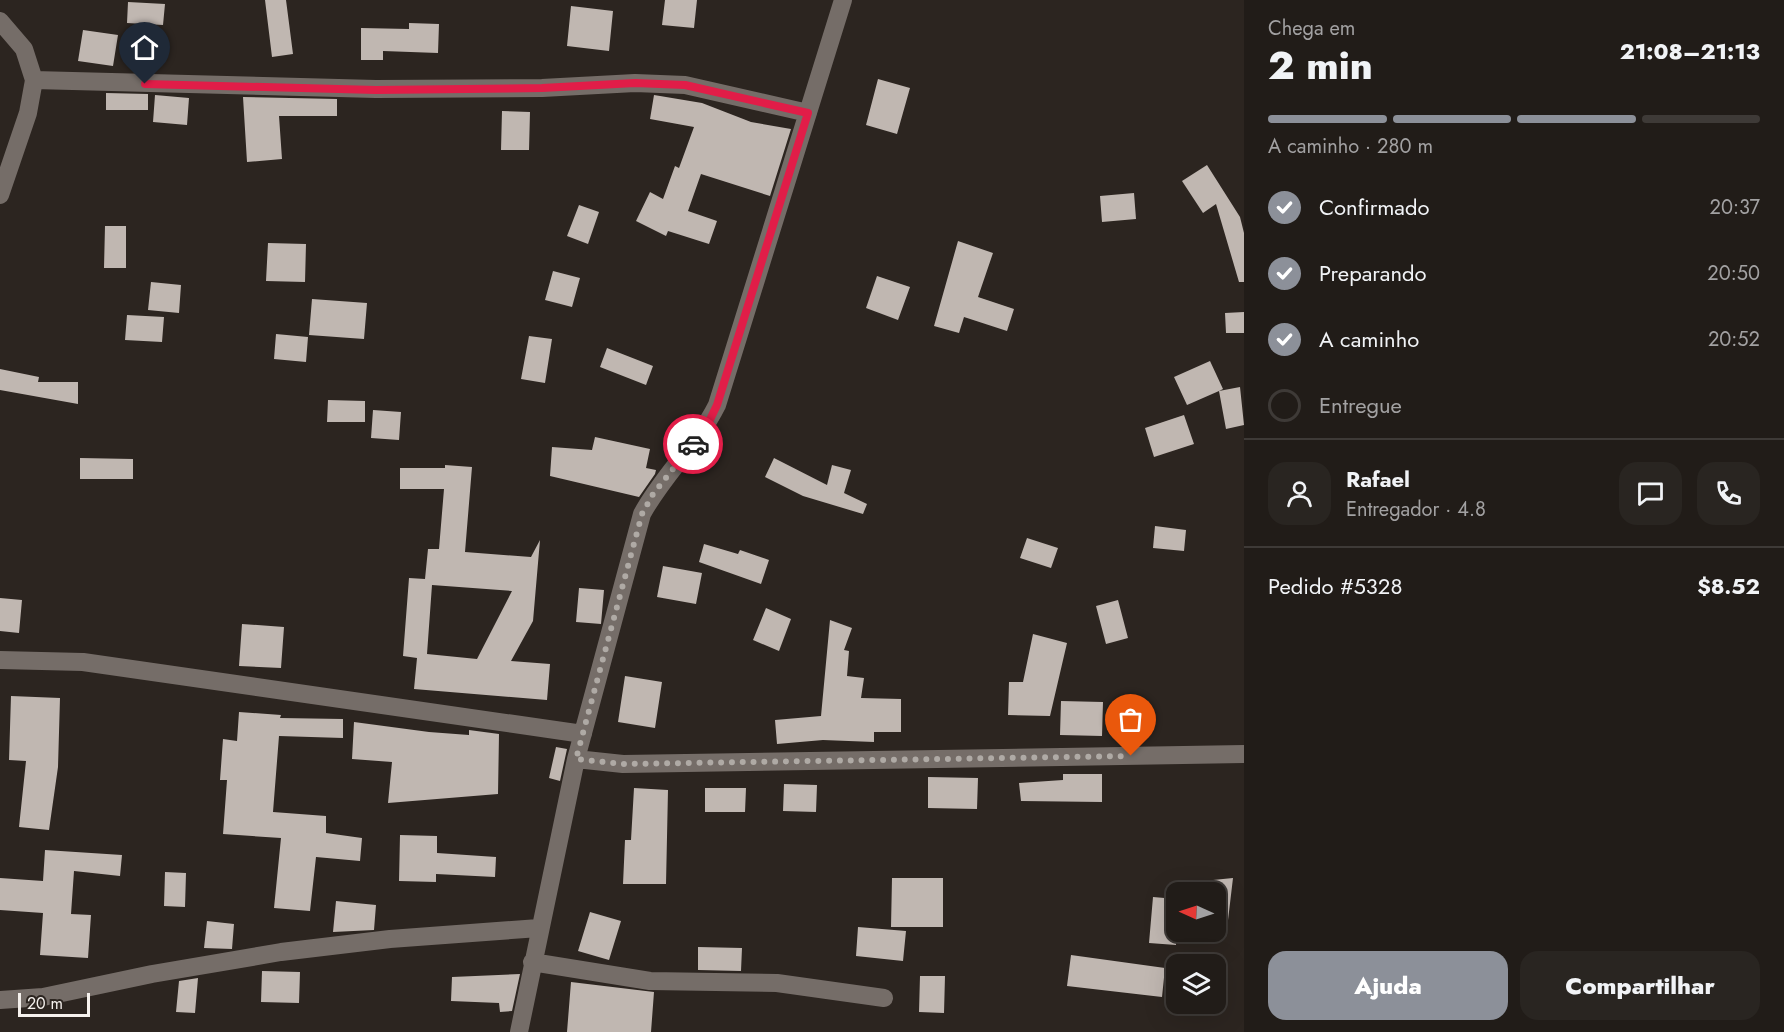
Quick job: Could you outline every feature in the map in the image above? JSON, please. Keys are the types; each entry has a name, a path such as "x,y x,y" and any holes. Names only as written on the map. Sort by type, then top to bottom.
{"street":[{"path":"519,1032 576,759 642,514 653,494 705,430 717,405 843,0"},
{"path":"0,21 24,49 34,80 27,113 0,195"},
{"path":"34,80 376,90 542,88 635,83 685,85 808,113"},
{"path":"0,660 83,662 584,734"},
{"path":"576,759 635,764 1244,754"},
{"path":"0,1000 43,997 152,974 281,952 390,939 539,928"},
{"path":"532,962 650,981 777,983 884,998"}],"building":[{"path":"265,0 286,0 293,54 272,57"},
{"path":"665,0 697,0 694,28 662,25"},
{"path":"128,2 165,4 163,25 127,23"},
{"path":"571,6 613,11 609,51 567,46"},
{"path":"409,23 439,24 438,53 383,51 383,60 361,60 361,28 409,29"},
{"path":"83,30 118,35 113,66 78,61"},
{"path":"878,79 910,88 897,134 866,125"},
{"path":"106,93 148,94 148,110 106,110"},
{"path":"155,95 189,98 187,125 153,122"},
{"path":"654,95 702,103 751,122 791,129 770,196 701,174 688,211 717,221 709,244 668,231 666,236 636,221 650,192 663,199 675,166 679,168 694,127 650,119"},
{"path":"243,97 337,99 337,116 279,116 282,159 247,162"},
{"path":"502,111 530,112 529,150 501,150"},
{"path":"1207,165 1240,217 1244,233 1244,282 1239,282 1216,204 1203,213 1182,181"},
{"path":"1134,193 1136,219 1102,222 1100,196"},
{"path":"579,205 599,212 588,244 567,236"},
{"path":"105,226 126,226 126,268 104,268"},
{"path":"958,241 993,253 978,297 1014,309 1007,331 964,317 959,333 934,326"},
{"path":"268,243 306,244 305,282 266,281"},
{"path":"553,271 580,278 572,307 545,300"},
{"path":"877,276 910,287 898,320 866,308"},
{"path":"151,282 181,285 179,313 148,310"},
{"path":"312,299 367,303 364,339 309,335"},
{"path":"1244,312 1244,333 1226,333 1225,313"},
{"path":"127,315 164,317 162,342 125,340"},
{"path":"276,334 308,337 306,362 274,359"},
{"path":"529,336 552,339 545,383 521,379"},
{"path":"607,348 653,366 646,385 600,367"},
{"path":"1210,361 1223,389 1187,405 1174,377"},
{"path":"0,369 39,377 38,382 78,382 78,404 0,390"},
{"path":"1240,387 1244,425 1226,429 1219,391"},
{"path":"328,400 365,401 365,422 327,422"},
{"path":"373,410 401,412 399,440 371,438"},
{"path":"1184,415 1194,444 1154,457 1145,428"},
{"path":"595,437 650,449 646,468 656,470 639,497 550,476 552,447 592,450"},
{"path":"80,458 133,459 133,479 80,479"},
{"path":"774,458 827,485 832,465 851,470 844,493 867,504 863,514 803,496 765,477"},
{"path":"445,465 472,467 465,552 531,557 540,540 533,621 511,661 550,664 547,700 414,689 417,658 403,656 409,578 425,579 428,549 439,549 444,489 400,489 400,468 445,468","holes":["432,585 512,591 477,659 427,654"]},
{"path":"1155,526 1186,530 1184,551 1153,548"},
{"path":"1027,538 1058,548 1051,568 1020,558"},
{"path":"704,544 738,554 740,550 769,560 761,584 699,562"},
{"path":"663,566 702,573 696,604 657,597"},
{"path":"579,588 604,590 601,624 576,622"},
{"path":"0,598 22,600 19,633 0,631"},
{"path":"1118,600 1128,638 1106,644 1096,606"},
{"path":"766,608 791,619 779,651 753,640"},
{"path":"830,620 852,628 844,650 849,651 847,676 864,678 861,698 901,699 901,732 874,732 874,742 823,740 777,744 775,720 821,716"},
{"path":"242,624 284,627 281,668 239,666"},
{"path":"1033,634 1067,643 1050,716 1008,715 1009,682 1023,682"},
{"path":"625,676 662,682 655,728 618,722"},
{"path":"11,696 60,698 58,767 49,830 19,827 26,761 9,760"},
{"path":"1061,701 1103,702 1102,736 1060,735"},
{"path":"239,712 281,715 280,718 343,719 343,738 279,736 273,812 326,816 326,833 362,838 360,861 316,857 310,911 274,908 281,838 223,834 227,780 220,780 223,739 237,741"},
{"path":"354,722 429,732 469,735 469,730 499,734 498,794 388,803 392,762 352,759"},
{"path":"556,747 567,749 560,781 549,778"},
{"path":"1063,774 1102,774 1102,802 1021,801 1019,783 1063,780"},
{"path":"928,777 978,778 977,809 928,808"},
{"path":"784,784 817,785 816,812 783,811"},
{"path":"634,788 668,790 666,884 623,884 625,840 631,840"},
{"path":"705,788 746,788 745,812 705,812"},
{"path":"400,835 437,836 437,853 496,857 495,877 436,874 436,882 399,881"},
{"path":"45,850 122,855 120,876 74,871 71,914 91,915 88,958 40,955 43,913 0,910 0,878 43,881"},
{"path":"165,872 186,873 185,907 164,906"},
{"path":"892,878 943,878 943,927 891,927"},
{"path":"1233,878 1226,937 1226,882 1213,882 1213,880"},
{"path":"1153,897 1166,898 1166,942 1176,942 1176,945 1149,943"},
{"path":"336,901 376,905 374,930 333,932"},
{"path":"590,912 621,921 609,960 578,951"},
{"path":"207,921 234,924 232,949 204,948"},
{"path":"858,927 906,931 903,961 856,956"},
{"path":"698,947 742,948 741,971 698,970"},
{"path":"1071,955 1165,968 1162,997 1067,986"},
{"path":"262,971 300,972 299,1003 261,1002"},
{"path":"520,974 512,1011 500,1012 499,1003 451,1001 452,977"},
{"path":"920,976 945,976 944,1013 919,1012"},
{"path":"198,978 195,1013 176,1012 179,981"},
{"path":"571,982 654,992 651,1032 567,1032"}],"way so far":[{"path":"693,444 653,494 642,514 576,759 623,764 1131,756"}],"route":[{"path":"145,84 376,90 542,88 635,83 685,85 808,113 717,405 705,430 693,444"}]}
